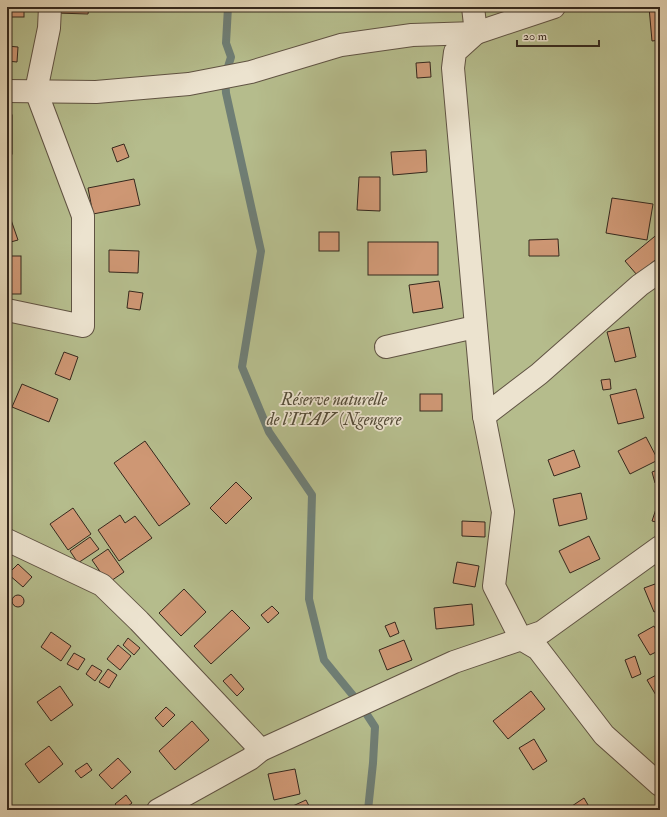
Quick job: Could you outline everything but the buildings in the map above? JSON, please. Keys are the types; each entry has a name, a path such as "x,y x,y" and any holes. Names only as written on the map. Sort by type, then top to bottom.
{"street":[{"path":"7,310 83,326 83,216 36,91 49,28 50,7"},
{"path":"473,7 476,32"},
{"path":"7,91 96,92 189,84 251,72 341,45 412,35 476,32 554,7"},
{"path":"476,32 455,52 453,68 484,416 503,512 494,586 521,639 538,649 604,735 660,785"},
{"path":"484,416 539,374 640,285 660,271"},
{"path":"386,347 475,327"},
{"path":"7,540 102,585 139,621 261,750"},
{"path":"158,810 250,759 261,750 454,662 542,632 660,547"}],"green space":[{"name":"Réserve naturelle de l'ITAV (Ngengere","path":"7,7 660,7 660,810 7,810"}],"waterway":[{"path":"228,7 226,43 231,57 225,77 226,93 261,251 242,367 269,432 312,495 309,599 324,660 360,704 375,727 368,810"}]}
